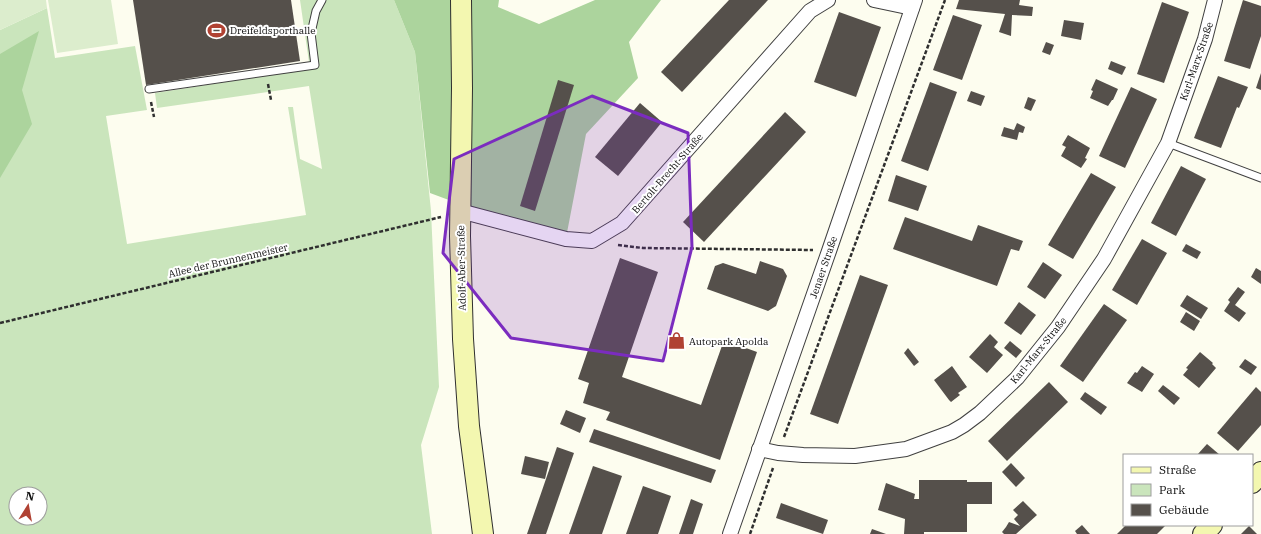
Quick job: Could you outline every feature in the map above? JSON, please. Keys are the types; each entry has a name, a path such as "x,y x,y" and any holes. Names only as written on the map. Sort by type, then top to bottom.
{"main road":[{"name":"Adolf-Aber-Straße","path":"461,0 462,88 460,211 463,339 469,426 483,534"},
{"path":"1253,482 1261,472"},
{"path":"1203,534 1211,526"}],"street":[{"name":"Bertolt-Brecht-Straße","path":"592,241 622,223 810,11 828,0"},
{"path":"874,0 913,4"},
{"name":"Karl-Marx-Straße","path":"759,449 778,453 802,455 855,456 906,449 952,432 964,425 980,413 1017,378 1058,327 1104,259 1168,144 1206,39 1215,0"},
{"name":"Jenaer Straße","path":"730,534 829,251 913,4"},
{"path":"460,211 566,239 592,241"}],"lane":[{"path":"149,89 315,65 311,33 316,11 322,0"},
{"path":"1168,144 1261,178"}],"path":[{"path":"750,534 778,453 945,0"},
{"name":"Allee der Brunnenmeister","path":"0,323 324,246 460,211"},
{"path":"592,241 643,248 829,251"}],"highlighted area":[{"path":"592,96 688,133 692,247 663,361 511,338 443,253 454,159"}],"green space":[{"path":"0,0 46,0 47,8 0,30"},
{"path":"48,0 111,0 118,44 57,53"},
{"path":"300,0 394,0 415,52 431,211 439,387 421,445 432,534 0,534 0,30 47,8 55,58 135,46 147,110 106,116 127,244 306,215 288,107 293,107 300,159 322,169 309,86 157,108 155,93 310,69"},
{"path":"394,0 499,0 498,7 539,24 595,0 661,0 629,42 638,78 586,134 565,243 430,193 415,52"},
{"path":"39,31 22,90 32,124 0,178 0,54"}],"building":[{"name":"Dreifeldsporthalle","path":"133,0 291,0 300,61 146,85"},
{"path":"729,0 768,0 682,92 661,72"},
{"path":"959,0 1020,0 1019,5 1033,7 1032,16 1012,15 1011,36 999,32 1005,14 956,9"},
{"path":"1243,0 1261,6 1261,36 1250,69 1224,61"},
{"path":"1162,2 1189,12 1164,83 1137,74"},
{"path":"839,12 881,27 856,97 814,82"},
{"path":"953,15 982,25 962,80 933,70"},
{"path":"1064,20 1084,23 1081,40 1061,36"},
{"path":"1046,42 1054,45 1050,55 1042,52"},
{"path":"1111,61 1126,67 1122,75 1108,69"},
{"path":"1261,73 1261,90 1256,88"},
{"path":"1218,76 1248,87 1239,108 1237,107 1221,148 1194,138"},
{"path":"1096,79 1118,89 1113,100 1108,106 1090,98 1093,91 1091,90"},
{"path":"558,80 574,85 535,211 520,206"},
{"path":"930,82 957,92 928,171 901,161"},
{"path":"1131,87 1157,99 1125,168 1099,156"},
{"path":"971,91 985,96 981,106 967,101"},
{"path":"1028,97 1036,100 1031,111 1024,108"},
{"path":"640,103 662,122 618,176 595,157"},
{"path":"785,112 806,132 704,242 683,222"},
{"path":"1017,123 1025,127 1023,133 1019,132 1017,140 1001,136 1004,127 1014,130"},
{"path":"1068,135 1090,148 1085,158 1087,159 1081,168 1061,156 1066,147 1062,145"},
{"path":"1181,166 1206,179 1176,236 1151,223"},
{"path":"1091,173 1116,187 1073,259 1048,245"},
{"path":"896,175 927,186 918,211 888,201"},
{"path":"905,217 972,241 978,225 1023,241 1019,251 1011,249 997,286 893,249"},
{"path":"1142,239 1167,253 1137,305 1112,290"},
{"path":"1186,244 1201,252 1197,259 1182,251"},
{"path":"620,258 658,272 622,377 701,405 724,340 757,352 720,460 606,420 610,412 583,403 589,383 578,379"},
{"path":"760,261 783,269 787,276 776,306 768,311 707,289 715,266 723,263 756,274"},
{"path":"1043,262 1062,275 1045,299 1027,287"},
{"path":"1256,268 1261,271 1261,284 1251,277"},
{"path":"860,275 888,285 838,424 810,414"},
{"path":"1238,287 1245,292 1235,305 1246,313 1239,322 1224,311 1230,302 1228,300"},
{"path":"1187,295 1208,308 1201,319 1180,306"},
{"path":"1019,302 1036,315 1021,335 1004,323"},
{"path":"1104,304 1127,320 1083,382 1060,366"},
{"path":"1186,312 1200,321 1194,331 1180,322"},
{"path":"990,334 998,342 994,347 1003,355 987,373 969,357"},
{"path":"1010,341 1022,351 1016,358 1004,348"},
{"path":"908,348 919,362 914,366 904,353"},
{"path":"1200,352 1213,363 1212,364 1216,368 1199,388 1183,375 1188,369 1186,368"},
{"path":"1245,359 1257,367 1251,375 1239,367"},
{"path":"952,366 967,387 958,393 960,395 951,402 934,380"},
{"path":"1142,366 1154,374 1142,392 1127,383 1135,372 1137,373"},
{"path":"1049,382 1068,402 1007,461 988,441"},
{"path":"1163,385 1180,398 1174,405 1158,391"},
{"path":"1256,387 1261,392 1261,425 1238,451 1217,433"},
{"path":"1085,392 1107,407 1101,415 1080,399"},
{"path":"566,410 586,418 580,433 560,424"},
{"path":"594,429 716,470 711,483 589,442"},
{"path":"1207,444 1219,454 1198,454"},
{"path":"557,447 574,453 546,534 527,534"},
{"path":"525,456 549,462 545,479 521,474"},
{"path":"1011,463 1025,478 1016,487 1002,472"},
{"path":"593,466 622,476 602,534 569,534"},
{"path":"919,480 967,480 967,482 992,482 992,504 967,504 967,532 924,532 924,534 904,534 905,519 878,510 886,483 915,494 914,499 919,499"},
{"path":"643,486 671,496 658,534 626,534"},
{"path":"691,499 703,504 693,534 679,534"},
{"path":"1023,501 1037,515 1016,534 1004,534 1002,532 1009,522 1020,526 1014,519 1018,515 1013,510"},
{"path":"781,503 828,520 823,534 776,518"},
{"path":"1082,525 1090,534 1077,534 1075,531"},
{"path":"1125,526 1165,526 1157,534 1117,534"},
{"path":"1249,526 1257,534 1241,534"},
{"path":"872,529 886,534 870,534"}],"place":[{"name":"Dreifeldsporthalle","path":"217,30"},
{"name":"Autopark Apolda","path":"676,341"}]}
